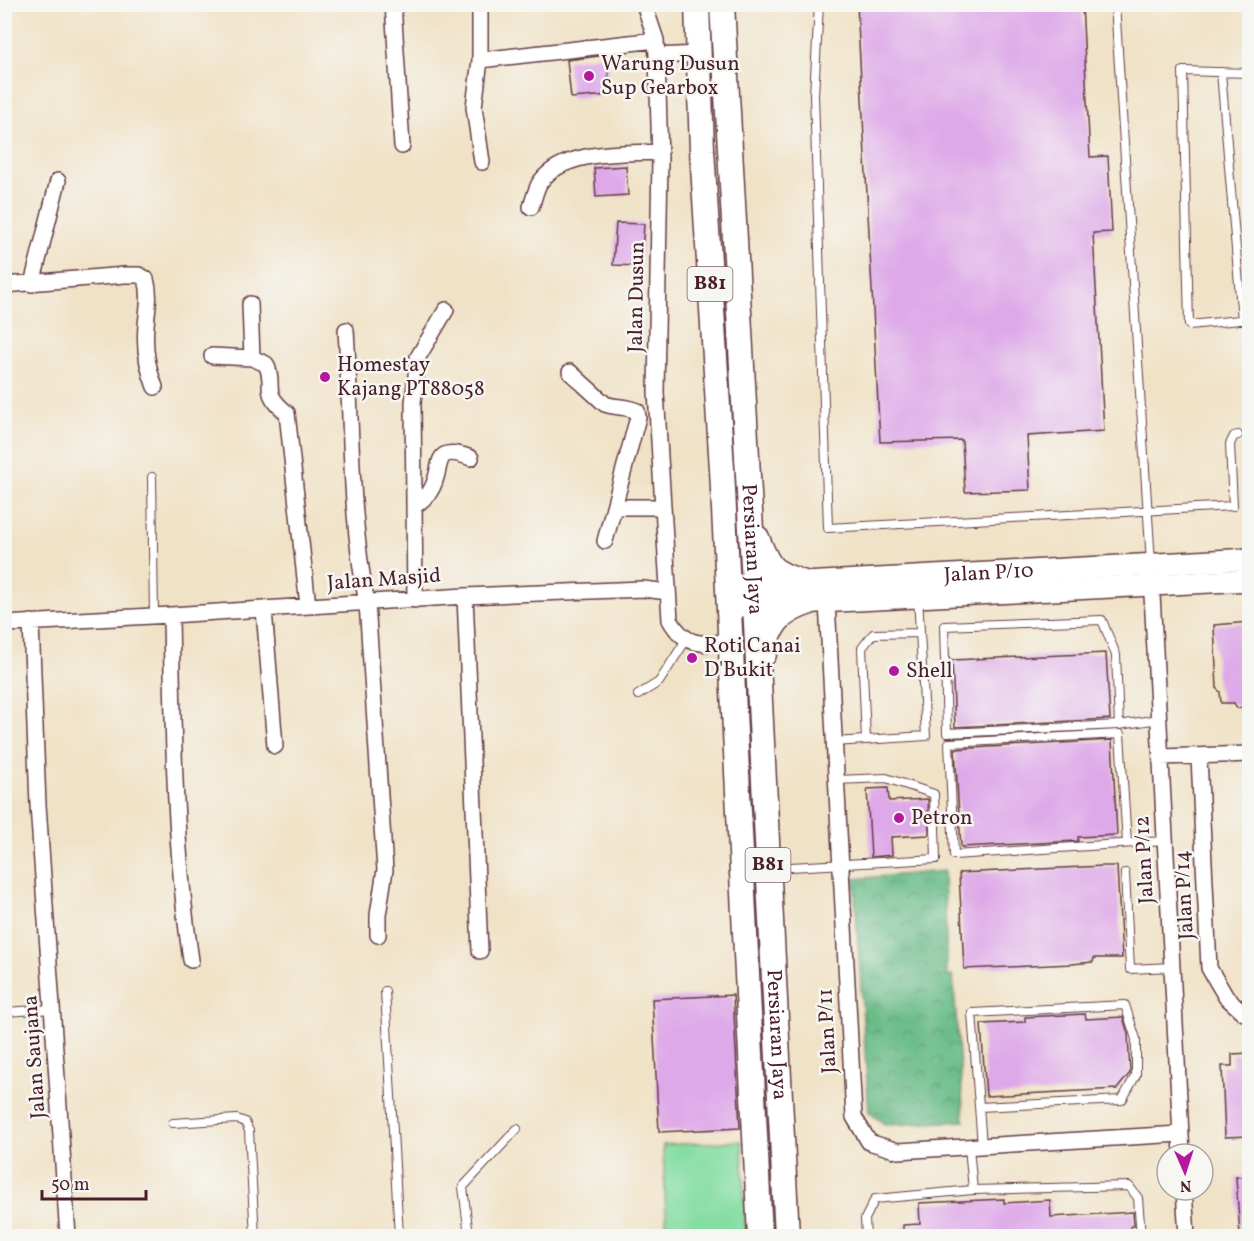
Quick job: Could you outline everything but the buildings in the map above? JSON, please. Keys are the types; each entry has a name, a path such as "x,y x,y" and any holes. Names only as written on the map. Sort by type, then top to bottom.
{"main road":[{"name":"Persiaran Jaya","path":"697,4 703,162 731,642 760,1236"},
{"name":"Persiaran Jaya","path":"722,4 755,595 787,1236"},
{"path":"750,522 767,563 772,569 814,596 786,612 774,623 767,637 759,679"}],"street":[{"path":"393,4 402,146"},
{"path":"478,4 480,60 474,107 482,162"},
{"name":"Jalan Dusun","path":"644,4 657,48 660,152 656,392 668,592"},
{"path":"480,60 657,48 699,54"},
{"path":"531,207 540,181 557,167 594,154 660,152"},
{"path":"32,284 58,181"},
{"path":"4,285 125,275 139,275 146,279 149,300 145,349 148,369 155,387"},
{"path":"250,304 252,358"},
{"path":"415,600 413,403 418,357 446,310"},
{"path":"346,330 350,430 360,567 367,603 385,870 378,915 378,935"},
{"path":"212,356 252,358 266,364 269,370 270,396 287,413 308,606"},
{"path":"570,372 605,404 637,411 638,417 604,541"},
{"path":"415,506 430,492 436,479 440,459 447,453 456,452 471,458"},
{"path":"614,507 663,507"},
{"name":"Jalan P/10","path":"728,596 918,596 1151,575 1250,560"},
{"name":"Jalan P/10","path":"814,596 1151,575 1250,580"},
{"name":"Jalan P/12","path":"1151,575 1181,1142"},
{"name":"Jalan Masjid","path":"4,624 465,596 643,589 668,592"},
{"path":"668,592 670,620 676,631 686,640 697,644 731,642"},
{"path":"465,596 480,951"},
{"name":"Jalan P/11","path":"814,596 834,742 854,1117 869,1142 898,1151 1180,1134"},
{"path":"264,610 275,746"},
{"path":"171,615 176,821 183,909 191,960"},
{"name":"Jalan Saujana","path":"31,622 38,805 68,1236"},
{"path":"1161,757 1250,754"},
{"name":"Jalan P/14","path":"1199,757 1209,968 1226,997 1244,1013 1250,1013"},
{"path":"1185,1202 1187,1236"}],"lane":[{"path":"819,4 814,95 828,528 1233,506 1230,444 1233,436 1238,435"},
{"path":"1115,4 1151,575"},
{"path":"1221,72 1246,320 1189,326 1183,71 1221,72 1250,73"},
{"path":"152,477 154,616"},
{"path":"834,742 926,736 918,596"},
{"path":"1119,725 1116,655 1102,620 944,626 947,734 1119,725 1159,718"},
{"path":"866,740 862,648 873,634 920,633"},
{"path":"638,696 659,682 686,640"},
{"path":"1127,843 1120,734 949,743 954,855 1165,841"},
{"path":"768,869 936,859 934,794 886,778 836,780"},
{"path":"1125,873 1130,969 1172,967"},
{"path":"385,991 399,1236"},
{"path":"973,1190 979,1107 972,1013 1125,1005 1136,1039 1136,1075 1122,1100 979,1107"},
{"path":"4,1012 52,1009"},
{"path":"172,1124 237,1119 245,1122 249,1131 255,1236"},
{"path":"469,1236 464,1187 517,1130"},
{"path":"866,1236 865,1219 875,1199 973,1190 1129,1186 1138,1198 1141,1236"}],"green space":[{"path":"944,871 947,976 953,976 964,1121 886,1125 869,1112 854,879"},
{"path":"742,1141 746,1236 667,1236 663,1145"}],"place":[{"name":"Warung Dusun Sup Gearbox","path":"589,76"},
{"name":"Homestay Kajang PT88058","path":"325,377"},
{"name":"Roti Canai D'Bukit","path":"692,658"},
{"name":"Shell","path":"894,671"},
{"name":"Petron","path":"899,818"}]}
